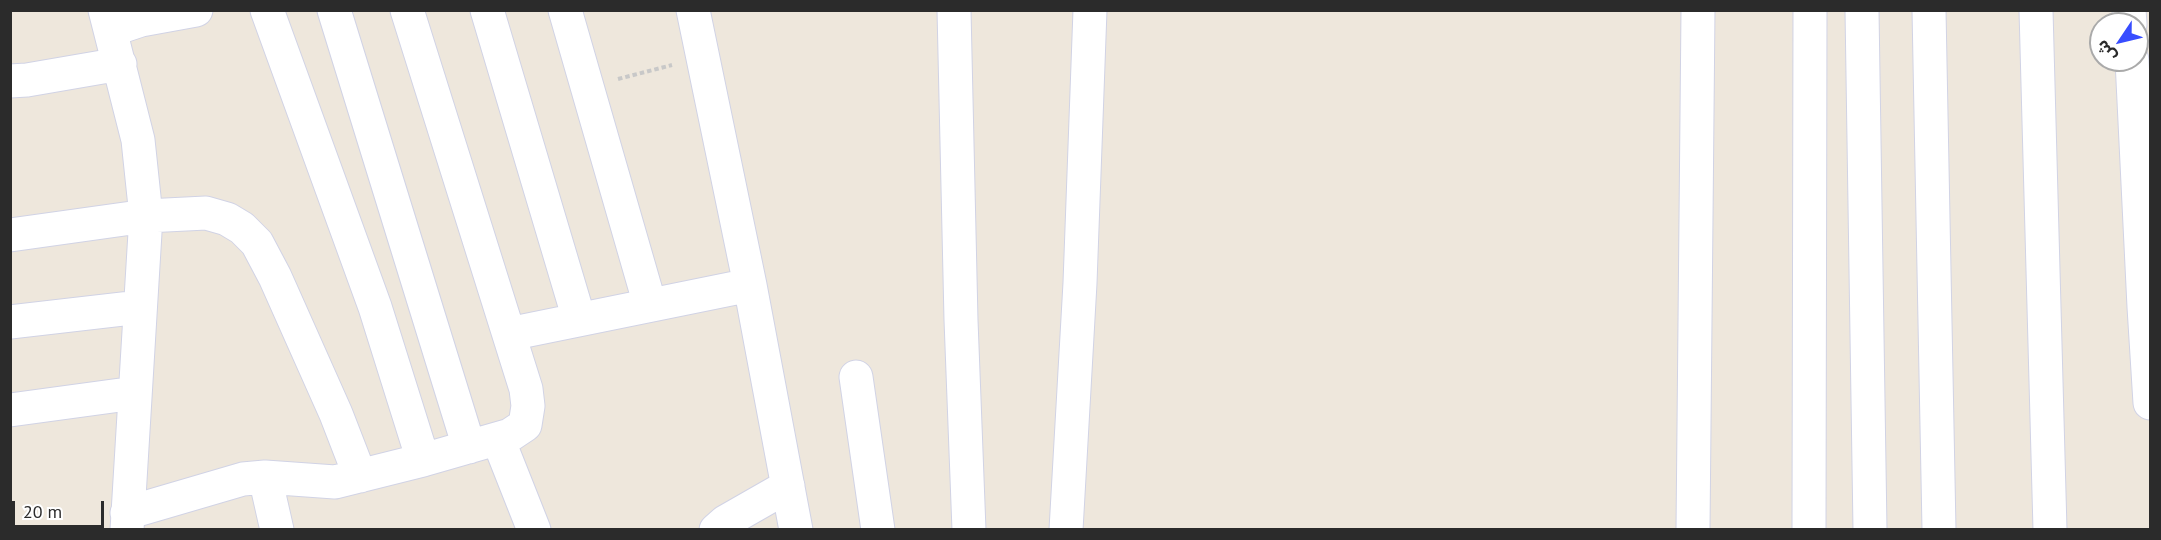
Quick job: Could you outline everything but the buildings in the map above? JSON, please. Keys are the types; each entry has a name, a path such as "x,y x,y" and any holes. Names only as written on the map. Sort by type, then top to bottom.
{"street":[{"path":"196,10 141,20 108,20 138,140 146,216 127,521 243,479 265,477 335,482 483,443 520,430 525,425 526,389 407,10"},
{"path":"267,10 375,308 423,460"},
{"path":"334,10 483,443 534,530"},
{"path":"487,10 579,319"},
{"path":"566,10 650,305"},
{"path":"693,10 750,285 796,530"},
{"path":"954,10 961,320 969,530"},
{"path":"1065,530 1080,283 1090,10"},
{"path":"1693,530 1698,10"},
{"path":"1809,530 1810,10"},
{"path":"1862,10 1870,530"},
{"path":"1929,10 1939,530"},
{"path":"2036,10 2050,530"},
{"path":"10,81 120,64"},
{"path":"2133,72 2151,403"},
{"path":"10,235 146,216 206,213 227,219 242,228 257,243 305,342 360,476"},
{"path":"510,334 750,285"},
{"path":"10,322 140,307"},
{"path":"856,377 878,530"},
{"path":"10,410 135,393"},
{"path":"265,477 277,530"},
{"path":"716,530 725,522 788,486"}]}
